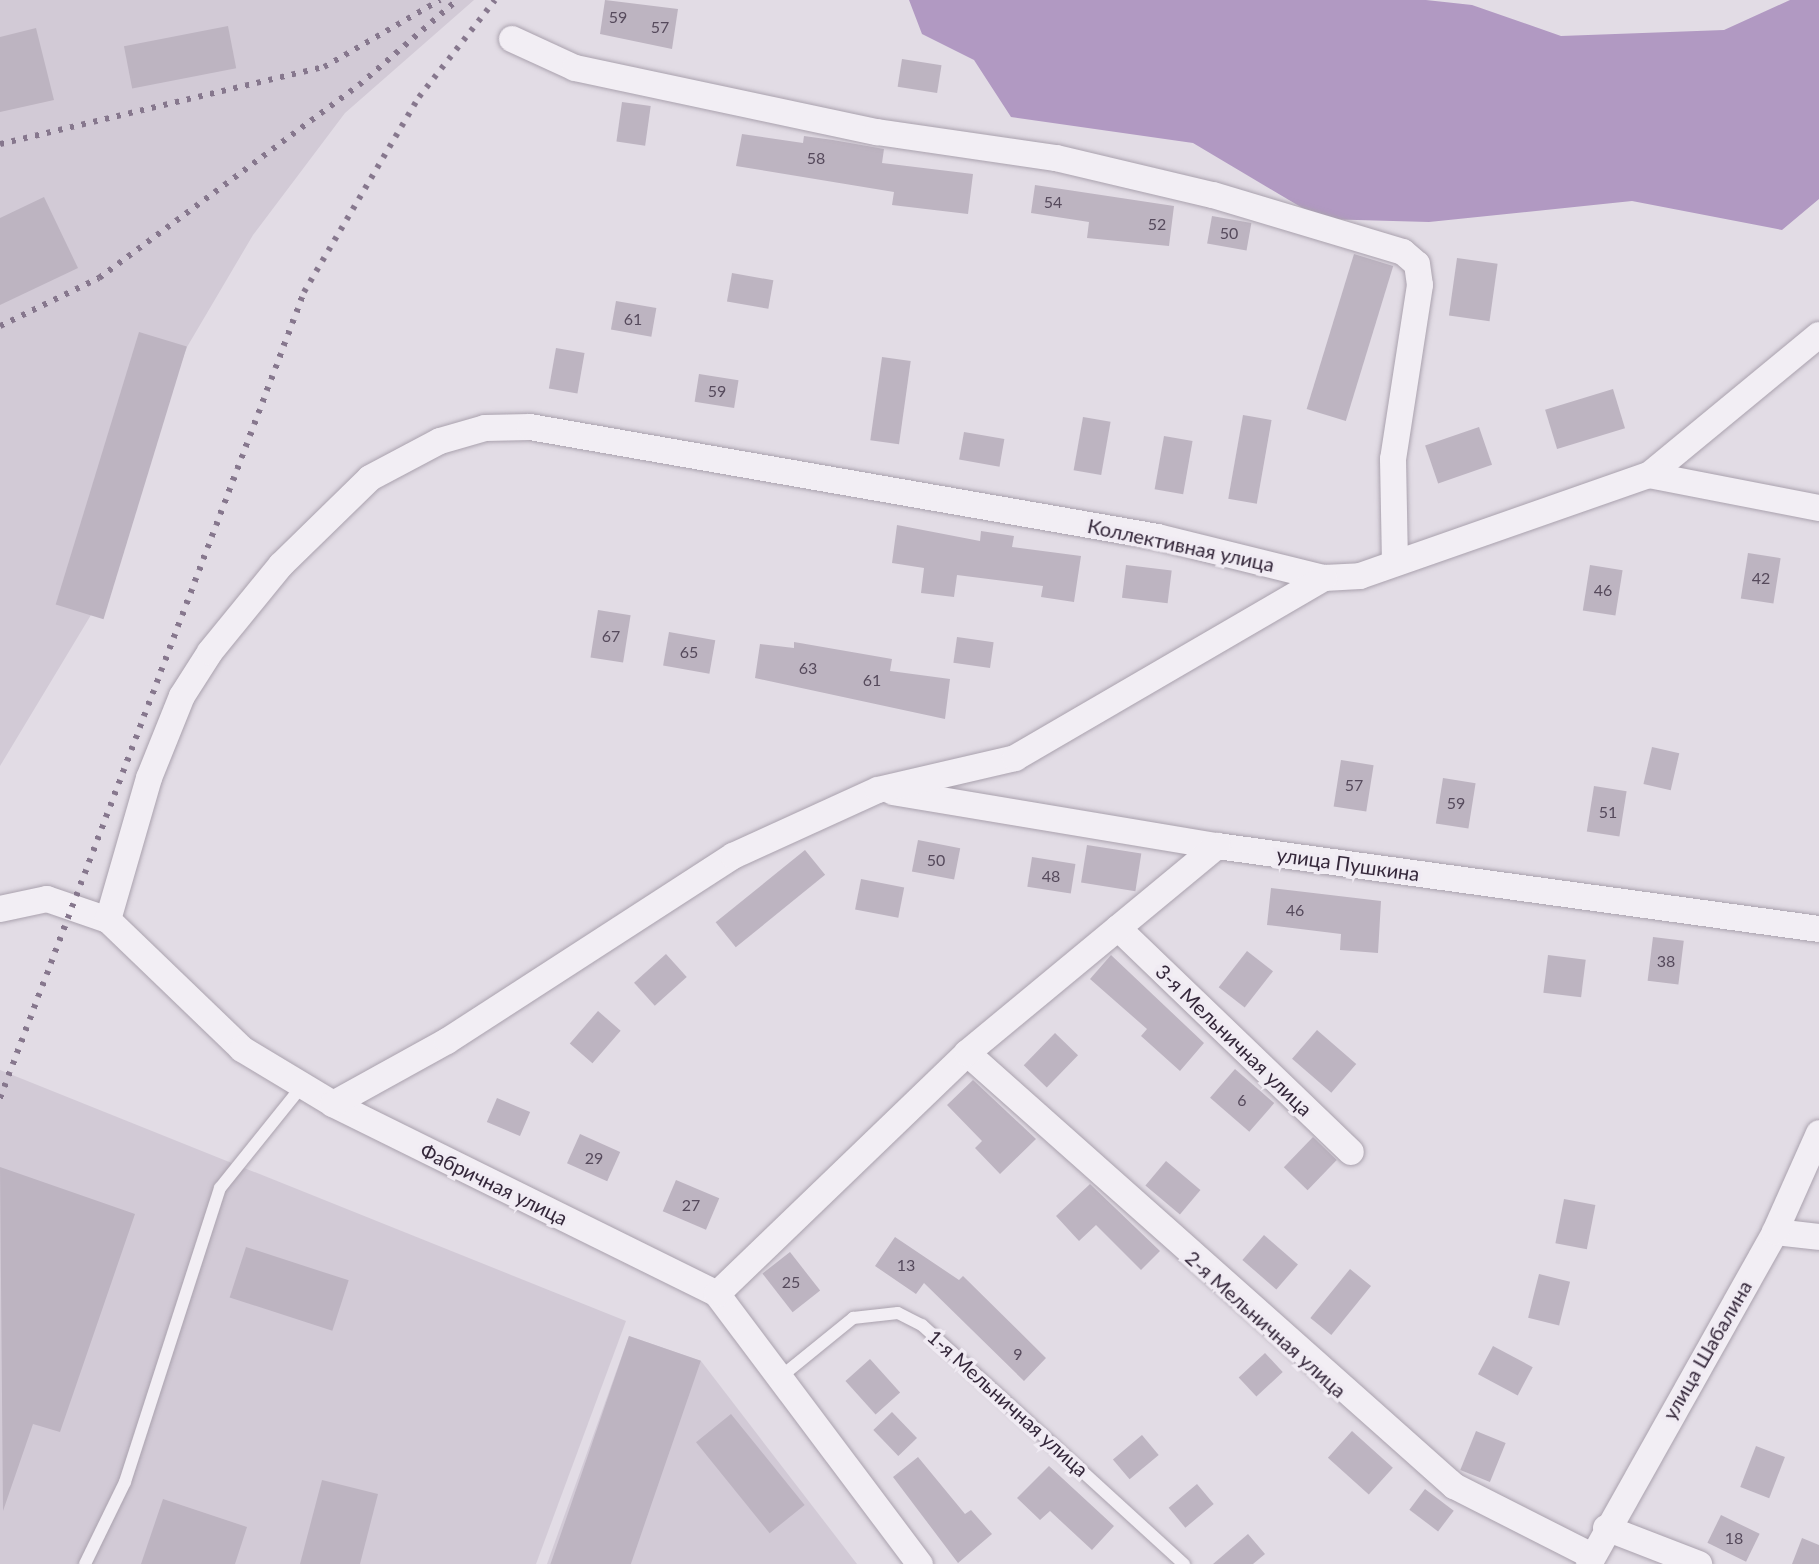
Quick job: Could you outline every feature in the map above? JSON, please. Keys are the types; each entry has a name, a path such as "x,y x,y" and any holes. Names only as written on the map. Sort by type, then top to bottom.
{"street":[{"path":"512,39 575,68 877,132 1056,158 1213,195 1403,252 1417,264 1420,285 1393,459 1395,563"},
{"path":"1649,475 1819,335"},
{"name":"Коллективная улица","path":"108,920 149,778 182,696 210,652 281,565 370,478 440,441 485,428 530,427 1158,537 1324,578 1360,576 1649,475"},
{"path":"1649,475 1819,508"},
{"path":"333,1104 447,1041 733,856 878,790 1015,758 1324,578"},
{"name":"улица Пушкина","path":"878,790 1217,846 1819,929"},
{"path":"717,1294 967,1053 1217,846"},
{"name":"Фабричная улица","path":"0,909 47,899 108,920 201,1017 302,1086 717,1294 920,1564"},
{"name":"3-я Мельничная улица","path":"1118,928 1351,1152"},
{"name":"2-я Мельничная улица","path":"967,1053 1454,1486 1590,1560"},
{"name":"улица Шабалина","path":"1590,1560 1775,1232 1819,1133"},
{"path":"1775,1232 1819,1237"},
{"path":"1606,1528 1699,1564"}],"lane":[{"path":"85,1564 125,1482 220,1188 302,1086"},
{"name":"1-я Мельничная улица","path":"778,1379 853,1318 898,1313 922,1325 1184,1564"}],"shaded area":[{"path":"0,0 474,0 345,113 253,235 187,347 91,615 0,766"},
{"path":"909,0 1426,0 1472,5 1561,36 1724,30 1790,0 1819,0 1819,199 1782,230 1632,201 1429,222 1321,219 1193,143 1011,117 974,60 922,34"},
{"path":"0,1070 626,1321 536,1564 0,1564"},
{"path":"629,1336 701,1361 857,1564 547,1564"}],"building":[{"path":"605,0 678,9 672,49 600,34"},
{"path":"228,26 236,68 132,88 124,46"},
{"path":"36,28 54,100 0,112 0,37"},
{"path":"902,59 942,65 937,93 898,87"},
{"path":"622,102 651,106 645,146 616,142"},
{"path":"742,134 803,143 804,136 833,140 884,149 882,163 973,174 968,214 892,205 894,192 736,166"},
{"path":"1035,185 1174,206 1169,246 1087,238 1089,222 1031,213"},
{"path":"44,197 78,268 0,305 0,218"},
{"path":"1212,216 1251,223 1247,251 1207,244"},
{"path":"1354,254 1393,266 1346,421 1307,409"},
{"path":"1457,258 1498,264 1490,321 1449,315"},
{"path":"732,273 773,280 768,309 727,302"},
{"path":"616,301 656,308 651,337 611,330"},
{"path":"139,332 187,347 103,619 56,605"},
{"path":"556,348 585,353 577,393 549,388"},
{"path":"882,357 911,361 899,444 870,440"},
{"path":"699,374 739,380 734,408 695,402"},
{"path":"1613,389 1625,428 1557,449 1545,410"},
{"path":"1243,415 1272,420 1257,504 1228,499"},
{"path":"1083,417 1111,422 1101,475 1074,470"},
{"path":"1479,427 1492,465 1438,483 1425,446"},
{"path":"964,432 1004,439 1000,467 959,460"},
{"path":"1164,436 1193,441 1183,494 1155,489"},
{"path":"897,525 980,541 981,531 1014,536 1012,547 1081,556 1074,602 1041,597 1043,586 957,575 954,597 921,593 924,568 892,563"},
{"path":"1748,553 1781,558 1773,604 1741,598"},
{"path":"1126,565 1172,571 1168,603 1122,598"},
{"path":"1590,565 1623,570 1615,616 1583,610"},
{"path":"598,610 631,615 623,663 590,657"},
{"path":"669,632 715,640 709,674 663,665"},
{"path":"957,637 994,642 990,668 953,663"},
{"path":"794,642 892,659 890,671 950,679 945,719 755,678 760,644 794,648"},
{"path":"1652,747 1679,753 1671,790 1643,784"},
{"path":"1341,760 1374,765 1366,812 1334,806"},
{"path":"1443,778 1476,783 1468,829 1436,823"},
{"path":"1594,786 1627,791 1619,837 1587,831"},
{"path":"918,840 960,848 954,880 912,871"},
{"path":"1087,845 1141,854 1135,891 1081,883"},
{"path":"805,850 825,875 736,947 716,922"},
{"path":"1032,857 1075,864 1071,894 1027,887"},
{"path":"861,879 904,887 898,918 855,909"},
{"path":"1271,888 1381,901 1378,953 1340,950 1341,934 1267,925"},
{"path":"1653,937 1684,941 1678,984 1648,981"},
{"path":"1247,951 1273,971 1245,1008 1219,987"},
{"path":"666,954 687,977 655,1006 634,983"},
{"path":"1111,955 1204,1043 1180,1071 1141,1036 1147,1029 1090,979"},
{"path":"1548,955 1586,960 1581,997 1543,993"},
{"path":"598,1011 621,1031 592,1063 570,1043"},
{"path":"1317,1030 1356,1064 1331,1093 1292,1059"},
{"path":"1055,1033 1078,1055 1047,1088 1024,1065"},
{"path":"1235,1069 1274,1103 1249,1132 1210,1098"},
{"path":"973,1080 1036,1139 1000,1174 975,1148 982,1141 947,1105"},
{"path":"497,1098 530,1112 520,1136 487,1122"},
{"path":"580,1134 620,1152 607,1181 567,1163"},
{"path":"1313,1137 1337,1160 1308,1190 1284,1167"},
{"path":"1166,1161 1200,1190 1180,1214 1145,1186"},
{"path":"0,1167 135,1214 60,1432 33,1424 3,1511"},
{"path":"676,1180 719,1198 706,1230 663,1211"},
{"path":"1090,1184 1160,1251 1141,1270 1096,1225 1079,1241 1056,1216"},
{"path":"1564,1199 1595,1205 1587,1249 1555,1243"},
{"path":"1264,1235 1298,1265 1276,1289 1242,1260"},
{"path":"895,1237 959,1280 963,1276 1046,1358 1024,1381 924,1283 916,1294 875,1266"},
{"path":"246,1247 349,1280 332,1331 230,1297"},
{"path":"790,1252 820,1291 793,1312 762,1274"},
{"path":"1350,1269 1371,1286 1331,1335 1310,1318"},
{"path":"1539,1274 1570,1282 1559,1325 1528,1318"},
{"path":"629,1336 701,1361 631,1564 550,1564"},
{"path":"1493,1346 1533,1367 1518,1395 1478,1374"},
{"path":"1265,1353 1283,1372 1256,1397 1239,1378"},
{"path":"870,1359 900,1392 876,1415 845,1381"},
{"path":"892,1412 917,1438 898,1456 873,1430"},
{"path":"731,1414 805,1505 770,1533 696,1442"},
{"path":"1352,1431 1393,1468 1369,1495 1328,1458"},
{"path":"1476,1431 1506,1443 1490,1482 1460,1470"},
{"path":"1142,1435 1159,1455 1130,1479 1113,1459"},
{"path":"1756,1446 1785,1457 1769,1498 1740,1487"},
{"path":"918,1457 965,1514 971,1510 992,1534 958,1563 893,1477"},
{"path":"1049,1466 1114,1526 1092,1550 1050,1511 1040,1520 1017,1498"},
{"path":"322,1480 378,1494 360,1564 300,1564"},
{"path":"1197,1484 1214,1504 1185,1528 1169,1508"},
{"path":"1425,1489 1454,1511 1438,1531 1409,1510"},
{"path":"163,1499 247,1527 235,1564 141,1564"},
{"path":"1721,1515 1760,1534 1746,1562 1707,1543"},
{"path":"1248,1534 1265,1554 1253,1564 1213,1564"},
{"path":"1802,1538 1819,1545 1819,1564 1792,1564"}],"railway":[{"path":"0,144 324,67 440,0"},
{"path":"0,326 99,278 359,85 457,0"},
{"path":"0,1098 304,292 419,97 495,0"}]}
